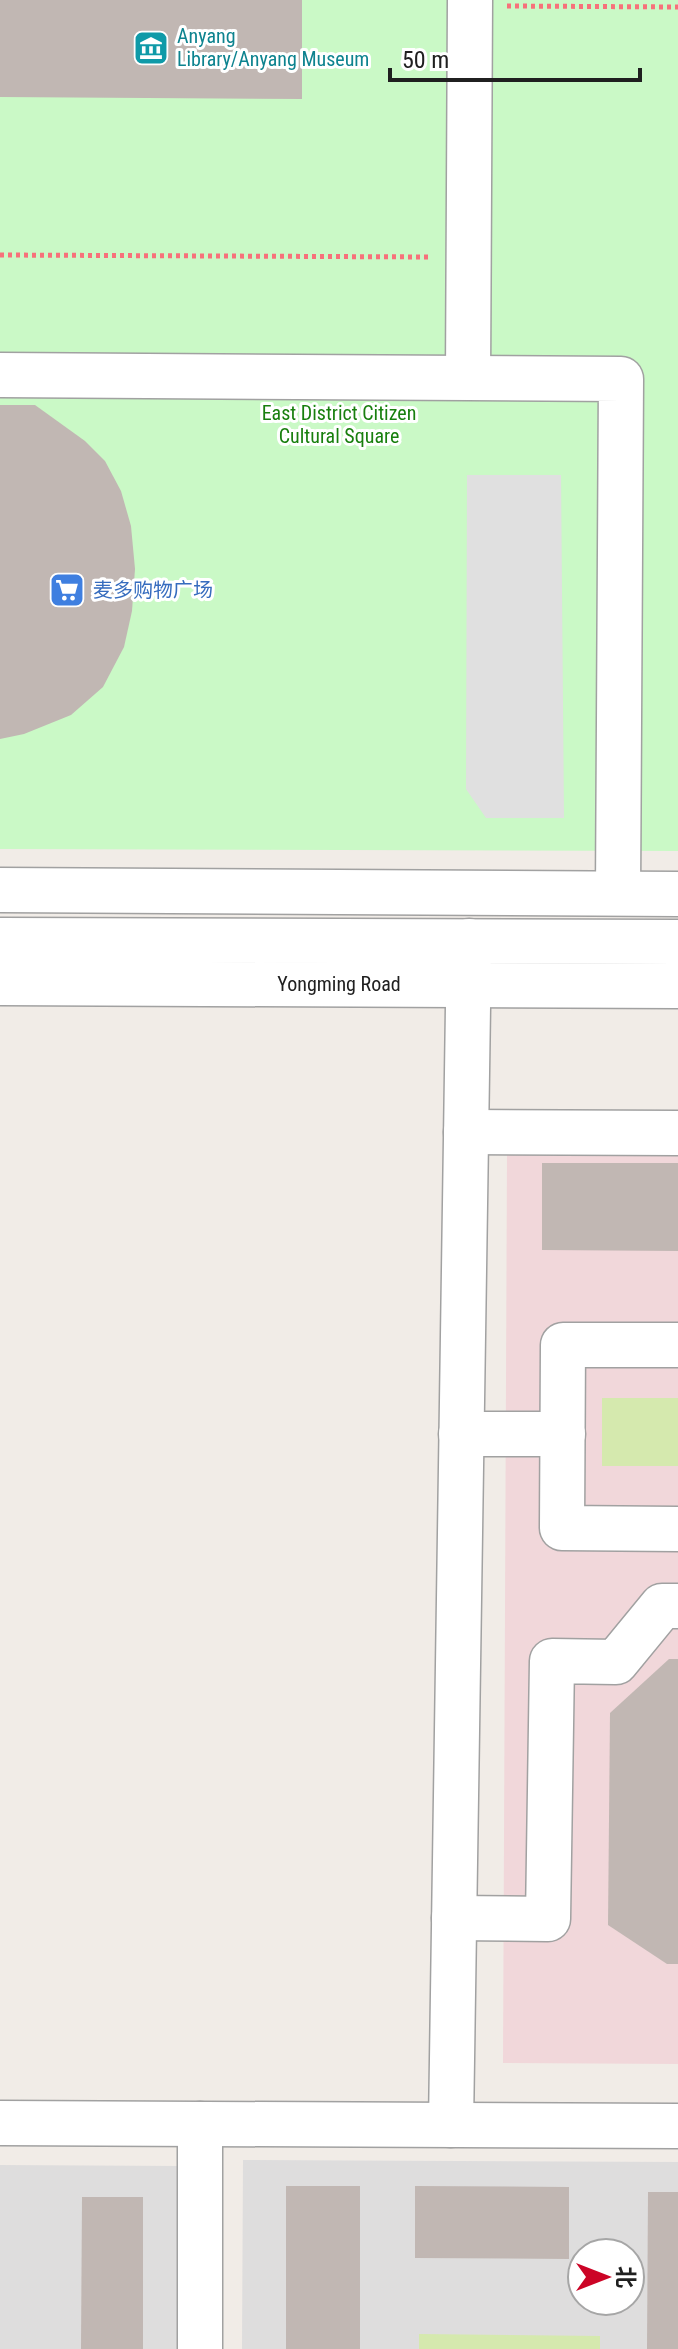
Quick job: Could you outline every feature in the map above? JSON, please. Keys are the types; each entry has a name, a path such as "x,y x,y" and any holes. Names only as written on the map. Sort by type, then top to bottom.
{"street":[{"path":"468,377 470,3"},
{"path":"0,375 621,379 618,893"},
{"path":"0,890 678,894"},
{"path":"0,940 678,942"},
{"path":"451,2125 469,941"},
{"name":"Yongming Road","path":"0,983 678,986"},
{"path":"466,1132 678,1133"},
{"path":"678,1345 563,1345 562,1528 678,1529"},
{"path":"461,1434 563,1434"},
{"path":"454,1918 548,1919 552,1661 616,1662 662,1606 678,1606"},
{"path":"0,2123 678,2126"},
{"path":"200,2124 200,2349"}],"path":[{"path":"470,3 678,7"},
{"path":"0,255 468,258"}],"shaded area":[{"path":"467,475 561,475 564,818 486,818 466,789"},
{"path":"507,1151 678,1152 678,2064 503,2063"},
{"path":"243,2160 678,2162 678,2349 242,2349"},
{"path":"0,2165 182,2166 182,2349 0,2349"}],"green space":[{"name":"East District Citizen Cultural Square","path":"0,0 678,0 678,851 0,849"},
{"path":"602,1398 678,1398 678,1466 602,1466"},
{"path":"419,2334 600,2336 600,2349 419,2349"}],"building":[{"name":"Anyang Library/Anyang Museum","path":"0,0 302,0 302,99 0,97"},
{"name":"麦多购物广场","path":"0,405 35,405 85,441 105,461 121,491 131,526 135,569 132,611 124,647 103,687 71,715 24,734 0,739"},
{"path":"542,1163 678,1163 678,1251 542,1250"},
{"path":"669,1659 678,1659 678,1964 667,1964 608,1925 610,1713"},
{"path":"286,2186 360,2186 360,2349 286,2349"},
{"path":"415,2186 569,2187 566,2259 415,2258"},
{"path":"648,2192 678,2192 678,2349 647,2349"},
{"path":"82,2197 143,2197 143,2349 81,2349"}],"place":[{"name":"Anyang Library/Anyang Museum","path":"151,48"},
{"name":"麦多购物广场","path":"67,590"}]}
